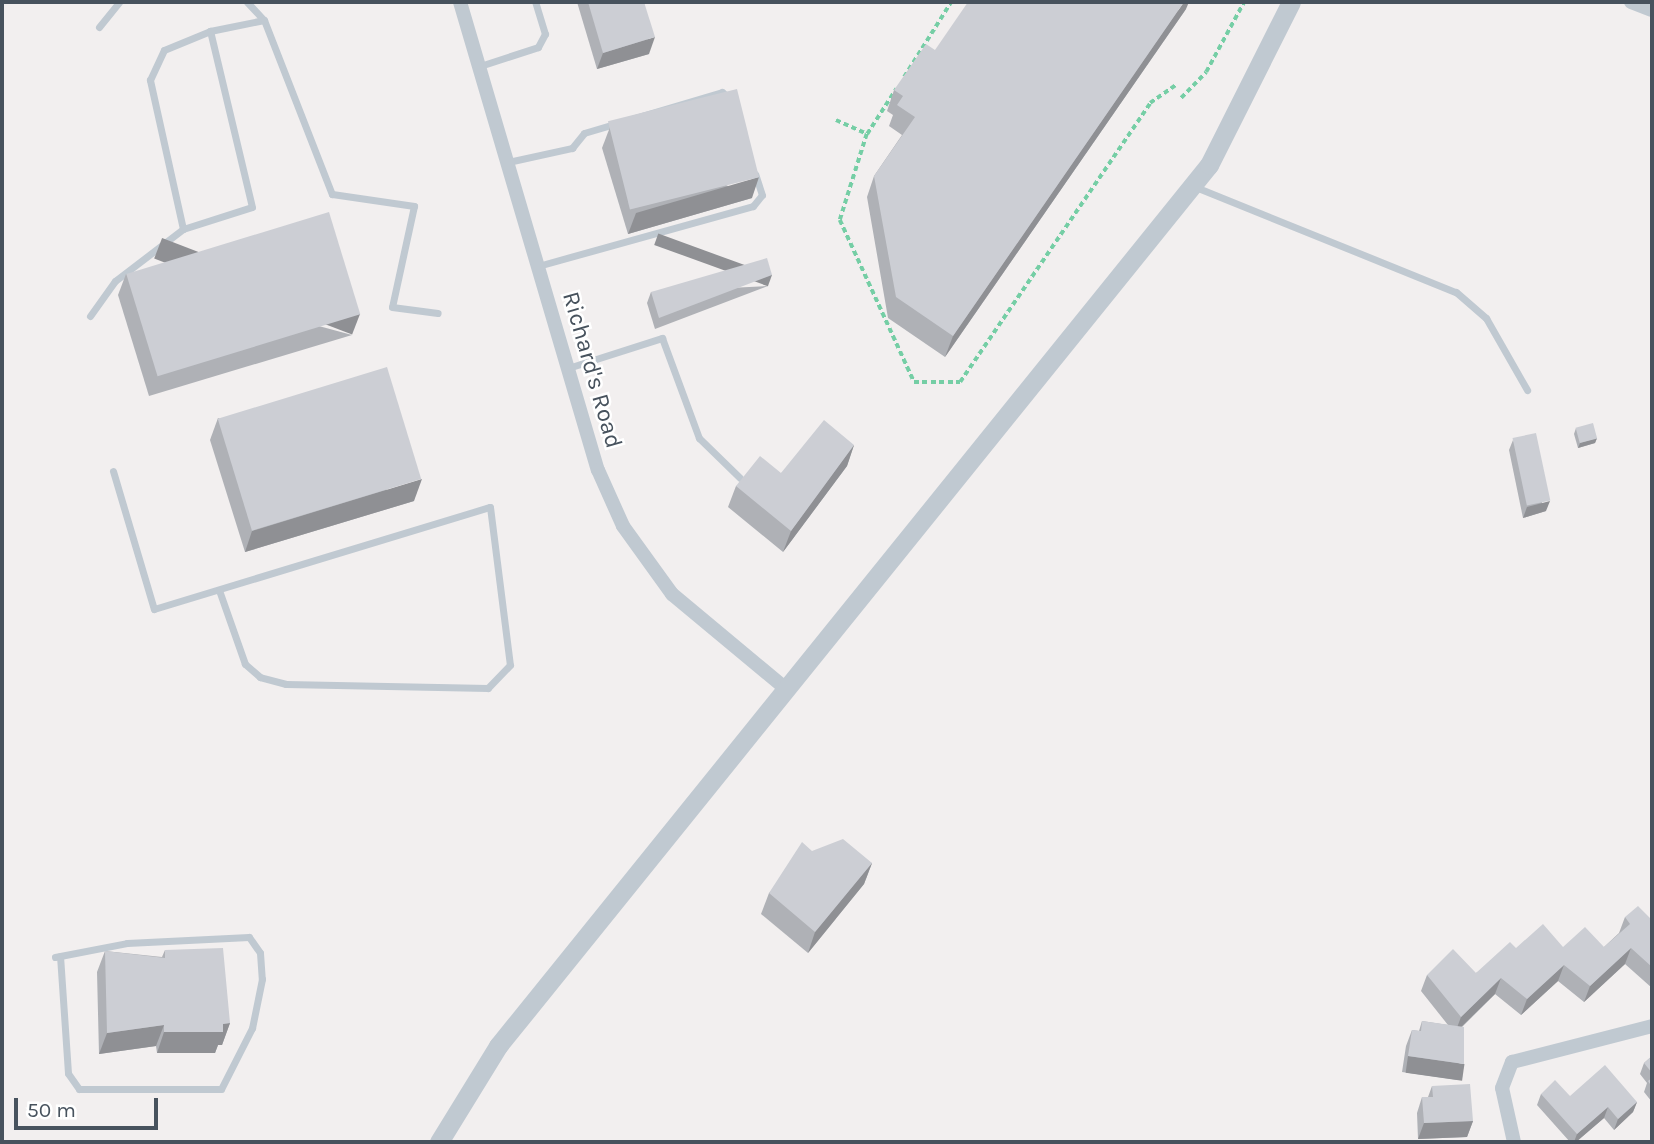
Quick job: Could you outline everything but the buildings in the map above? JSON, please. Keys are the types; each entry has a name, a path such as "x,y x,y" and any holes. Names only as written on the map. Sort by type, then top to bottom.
{"street":[{"name":"Richard's Road","path":"460,2 598,470 645,563 712,631 786,689"},
{"path":"442,1141 498,1045 1192,186 1238,115 1291,2"},
{"path":"1631,2 1652,10"},
{"path":"1514,1142 1502,1088 1512,1062 1652,1026"}],"lane":[{"path":"99,27 119,2"},
{"path":"247,2 264,20 332,194 414,206 392,307 438,313"},
{"path":"480,66 538,47 545,34 535,2"},
{"path":"183,229 150,80 164,50 210,31 264,20"},
{"path":"90,316 115,281 183,229 253,207 210,31"},
{"path":"507,163 572,148 584,133 722,92 736,113"},
{"path":"538,267 753,206 762,195 751,160"},
{"path":"1192,186 1456,292 1486,318 1527,390"},
{"path":"568,368 662,338 699,438 740,478"},
{"path":"113,471 154,608 490,507 510,665 488,688 286,684 245,664 219,590"},
{"path":"249,937 260,953 262,979 252,1028 221,1089 79,1090 68,1073 57,956 127,943 249,937"}],"path":[{"path":"951,2 867,134 840,220 914,382 960,382 1150,103 1176,85"},
{"path":"1181,98 1206,72 1244,2"},
{"path":"836,120 867,134"}]}
